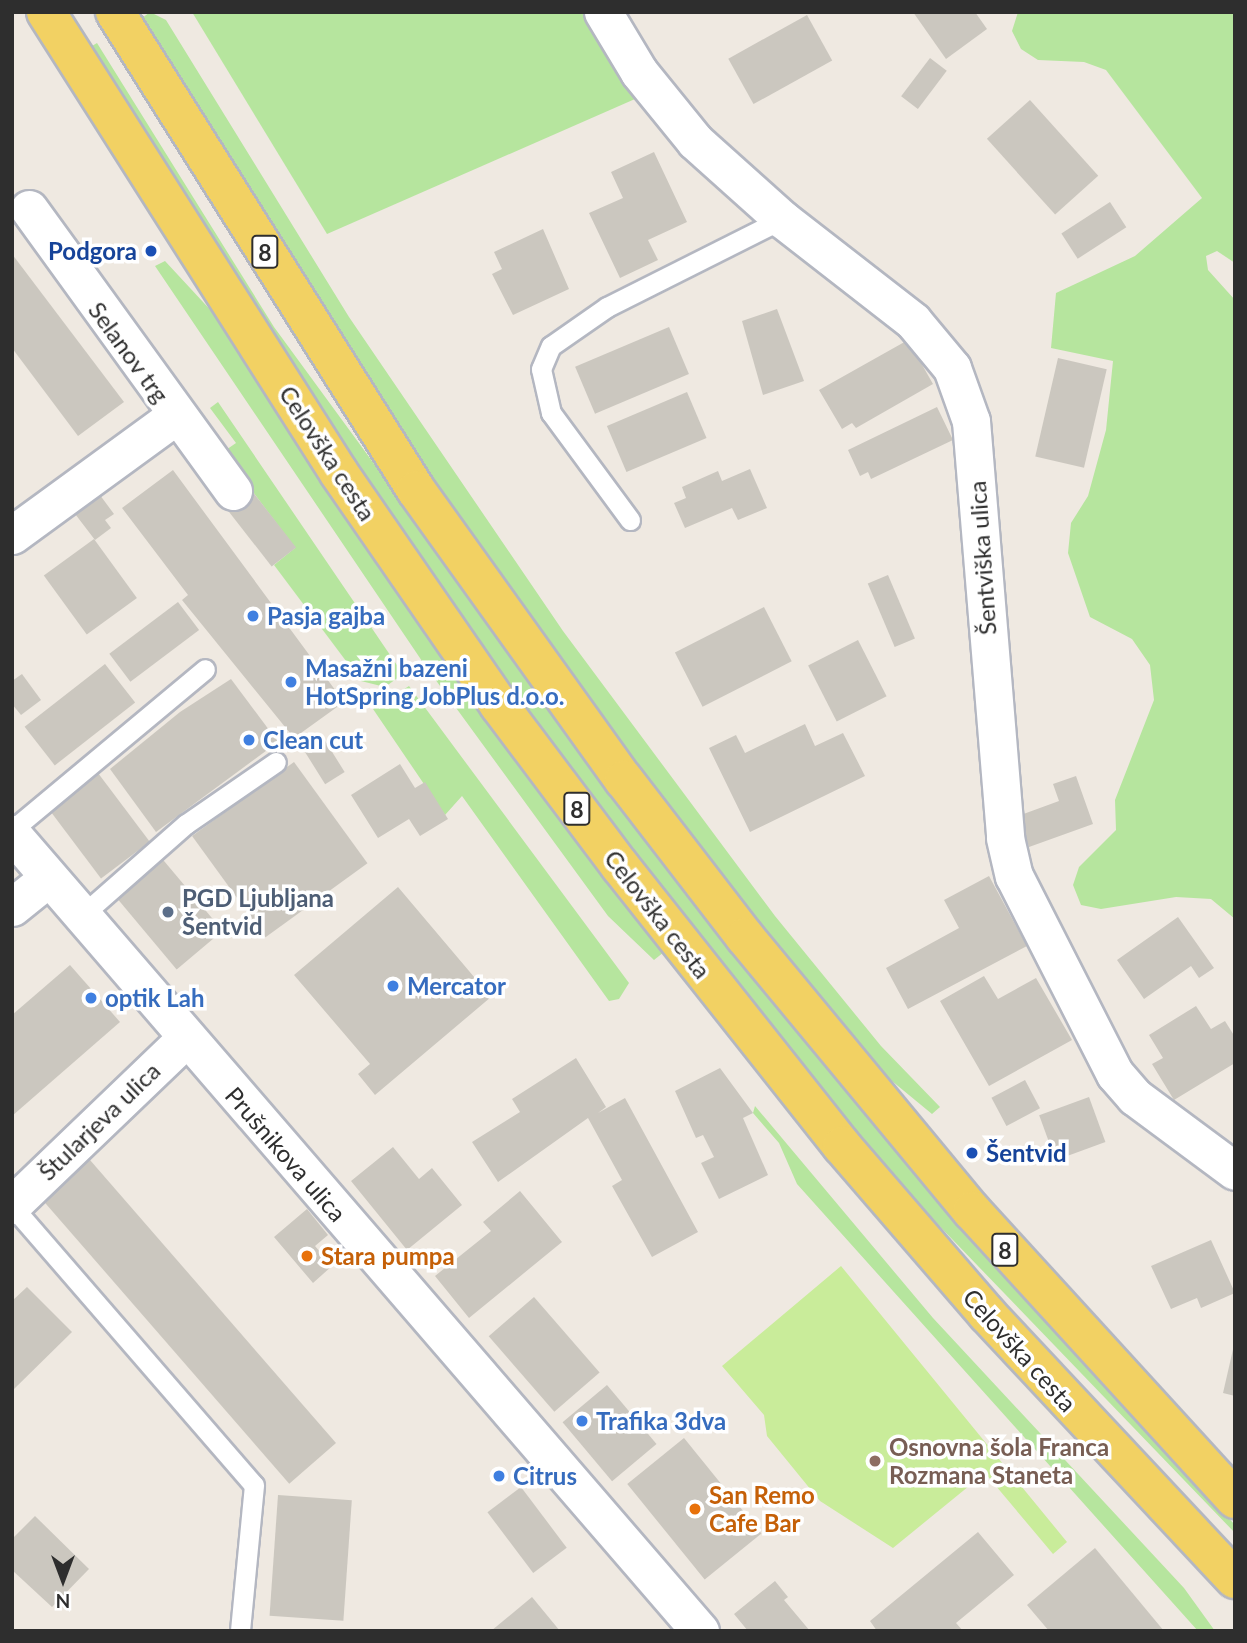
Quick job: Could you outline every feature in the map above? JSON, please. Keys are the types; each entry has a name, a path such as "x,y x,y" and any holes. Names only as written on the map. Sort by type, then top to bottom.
{"main road":[{"name":"Celovška cesta","path":"46,12 339,474 499,705 620,866 842,1146 1004,1333 1235,1579"},
{"name":"8","path":"115,12 416,490 624,780 963,1201 1235,1499"}],"street":[{"name":"Šentviška ulica","path":"603,12 664,105 782,219 913,321 935,342 963,391 971,421 1005,838 1014,876 1115,1074 1135,1097 1235,1171"},
{"name":"Selanov trg","path":"29,209 175,416 233,491"},
{"path":"12,535 175,416"},
{"name":"Prušnikova ulica","path":"12,832 47,879 700,1631"},
{"path":"12,906 47,879"},
{"name":"Štularjeva ulica","path":"12,1205 186,1038"}],"lane":[{"path":"630,520 551,413 541,369 551,346 607,307 782,219"},
{"path":"12,832 205,669"},
{"path":"80,917 186,824 276,762"},
{"path":"12,1205 254,1485 240,1631"}],"green space":[{"path":"150,12 166,20 349,317 563,631 775,916 881,1046 940,1107 932,1114 864,1058 661,799 432,481 141,19"},
{"path":"192,12 591,12 635,99 327,234"},
{"path":"1018,12 1235,12 1235,263 1217,251 1206,256 1208,270 1235,300 1235,919 1211,899 1176,897 1101,909 1081,905 1073,885 1079,867 1116,830 1115,800 1154,700 1150,665 1132,639 1090,617 1068,553 1071,523 1088,496 1106,430 1113,361 1051,348 1056,293 1135,256 1202,198 1106,70 1084,62 1038,60 1021,49 1012,31"},
{"path":"97,43 274,327 707,919 969,1237 1235,1525 1235,1533 900,1185 573,775 339,440 92,46"},
{"path":"165,261 216,316 551,805 664,952 654,960 608,916 424,664 155,266"},
{"path":"218,402 403,674 385,687 361,681 274,565 295,548 223,452 236,443 210,408"},
{"path":"409,686 629,983 619,999 609,1001 462,796 445,815 373,709"},
{"path":"755,1106 933,1318 1184,1588 1215,1631 1198,1631 797,1184 779,1143 753,1113"},
{"path":"841,1266 1067,1542 1053,1554 985,1473 893,1548 820,1501 767,1436 764,1415 722,1366"}],"building":[{"path":"913,12 975,12 987,29 946,59"},
{"path":"807,15 832,60 753,104 728,59"},
{"path":"930,58 947,71 918,109 901,96"},
{"path":"1030,100 1098,176 1055,215 987,139"},
{"path":"654,152 687,222 648,240 658,260 620,278 589,213 623,198 611,172"},
{"path":"1110,202 1126,227 1078,259 1061,234"},
{"path":"543,229 569,289 513,315 492,274 502,269 494,252"},
{"path":"12,254 124,402 78,436 12,348"},
{"path":"777,309 804,381 763,395 742,321"},
{"path":"669,327 689,374 595,414 575,367"},
{"path":"908,340 933,384 856,428 852,423 842,429 819,390"},
{"path":"1058,358 1107,369 1084,468 1035,456"},
{"path":"687,392 707,438 626,472 607,426"},
{"path":"937,407 953,440 871,479 868,472 860,476 848,450"},
{"path":"750,469 767,508 738,520 732,508 685,528 674,503 686,498 682,487 718,471 722,481"},
{"path":"173,470 344,702 294,738 182,600 188,595 122,508"},
{"path":"245,482 296,547 272,566 221,501"},
{"path":"94,487 114,514 105,520 111,528 95,540 69,506"},
{"path":"94,539 137,598 87,635 44,575"},
{"path":"888,575 915,639 895,647 868,584"},
{"path":"178,602 199,630 130,682 109,654"},
{"path":"764,607 792,661 703,707 675,652"},
{"path":"858,640 887,696 837,722 808,665"},
{"path":"105,664 135,703 55,765 25,727"},
{"path":"22,674 41,700 21,715 12,704 12,681"},
{"path":"231,679 278,742 156,832 110,769 180,712"},
{"path":"805,724 815,746 843,733 865,776 750,832 709,748 736,735 745,753"},
{"path":"324,739 345,772 325,784 304,751"},
{"path":"294,762 367,863 266,937 192,836"},
{"path":"400,764 415,788 425,782 448,819 420,836 409,819 378,838 351,795"},
{"path":"98,773 150,842 101,878 49,810"},
{"path":"1076,776 1093,824 1029,847 1018,816 1059,801 1053,784"},
{"name":"PGD Ljubljana Šentvid","path":"159,855 223,931 177,969 113,894"},
{"path":"989,876 1027,946 908,1009 886,968 959,928 944,900"},
{"name":"Mercator","path":"398,887 491,997 375,1095 358,1074 370,1064 294,975"},
{"path":"1178,917 1214,968 1199,978 1191,966 1144,999 1117,960"},
{"path":"70,965 120,1022 12,1116 12,1015"},
{"path":"984,976 998,999 1036,978 1072,1040 989,1086 940,1001"},
{"path":"1196,1006 1211,1029 1225,1021 1235,1037 1235,1063 1174,1100 1152,1064 1163,1058 1149,1035"},
{"path":"576,1058 606,1107 598,1113 625,1098 698,1232 652,1257 612,1186 622,1180 588,1118 498,1182 472,1142 520,1112 512,1099"},
{"path":"720,1068 753,1113 743,1118 768,1175 719,1199 701,1163 714,1157 703,1135 696,1138 675,1091"},
{"path":"1025,1080 1040,1108 1006,1126 991,1098"},
{"path":"1089,1097 1105,1142 1056,1160 1039,1115"},
{"path":"393,1147 419,1179 432,1168 462,1205 407,1250 351,1181"},
{"path":"90,1160 336,1443 289,1484 43,1201"},
{"path":"520,1191 562,1242 469,1318 435,1276 491,1231 483,1222"},
{"name":"Stara pumpa","path":"307,1209 328,1235 315,1246 332,1266 313,1283 274,1237"},
{"path":"1211,1240 1235,1293 1201,1308 1197,1298 1171,1309 1151,1266"},
{"path":"27,1287 72,1332 12,1391 12,1301"},
{"path":"534,1297 600,1372 554,1412 489,1336"},
{"path":"1235,1345 1235,1396 1223,1393"},
{"path":"607,1385 656,1444 612,1481 563,1422"},
{"name":"San Remo Cafe Bar","path":"684,1438 761,1534 705,1580 627,1484"},
{"path":"521,1487 567,1548 533,1573 487,1512"},
{"path":"278,1495 352,1500 343,1621 270,1616"},
{"path":"35,1516 89,1569 52,1607 12,1570 12,1539"},
{"path":"978,1532 1014,1575 956,1623 963,1631 877,1631 870,1621"},
{"path":"1095,1548 1164,1631 1049,1631 1027,1605"},
{"path":"775,1581 788,1597 784,1600 810,1631 748,1631 734,1614"},
{"path":"532,1597 560,1631 491,1631"}],"place":[{"name":"Podgora","path":"151,251"},
{"name":"Pasja gajba","path":"253,616"},
{"name":"Masažni bazeni HotSpring JobPlus d.o.o.","path":"291,682"},
{"name":"Clean cut","path":"249,740"},
{"name":"PGD Ljubljana Šentvid","path":"168,912"},
{"name":"Mercator","path":"393,986"},
{"name":"optik Lah","path":"91,998"},
{"name":"Šentvid","path":"972,1153"},
{"name":"Stara pumpa","path":"307,1256"},
{"name":"Trafika 3dva","path":"582,1421"},
{"name":"Osnovna šola Franca Rozmana Staneta","path":"875,1461"},
{"name":"Citrus","path":"499,1476"},
{"name":"San Remo Cafe Bar","path":"695,1509"}]}
